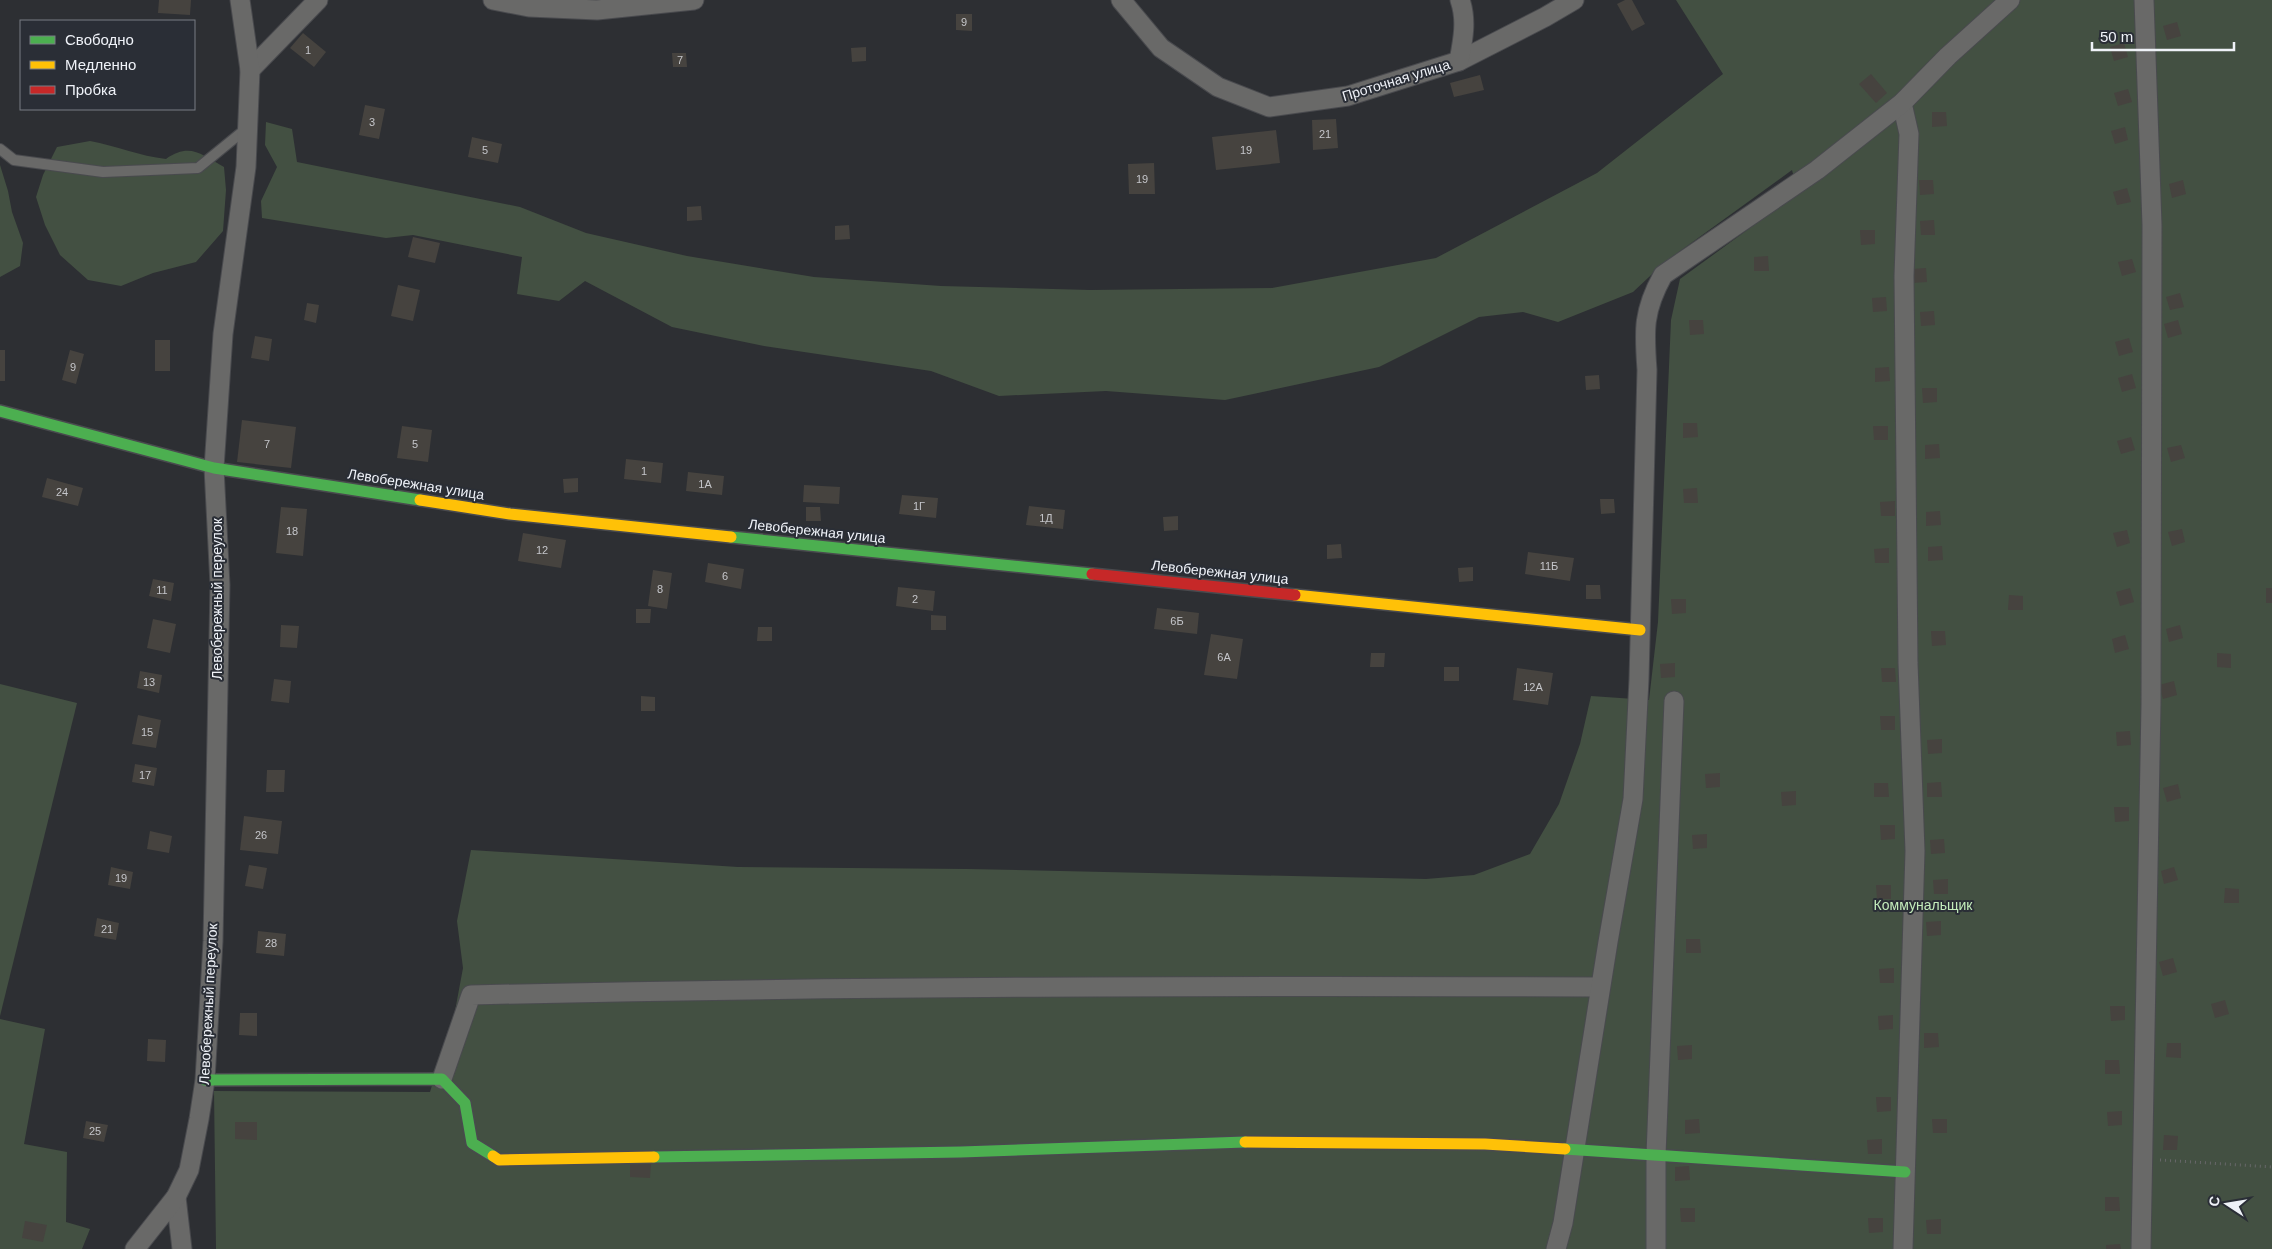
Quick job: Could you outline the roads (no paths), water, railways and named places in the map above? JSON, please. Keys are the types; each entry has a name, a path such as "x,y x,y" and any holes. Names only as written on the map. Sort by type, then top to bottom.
{"street":[{"name":"Левобережный переулок","path":"135,1249 176,1197 189,1170 200,1119 204,1080 213,941 220,595 214,468 223,334 241,215 248,127 250,70 240,0"},
{"path":"250,70 318,0"},
{"path":"493,0 529,7 597,10 694,0"},
{"name":"Проточная улица","path":"1121,0 1161,48 1218,87 1269,107 1348,96 1459,61 1574,0"},
{"path":"1459,61 1464,34 1464,11 1460,0"},
{"path":"1556,1249 1563,1223 1600,987 1633,799 1647,370 1645,341 1646,316 1650,298 1663,275 1817,170 1902,103 1948,56 2010,0"},
{"path":"2142,1249 2151,704 2152,235 2144,0"},
{"path":"1902,103 1909,134 1904,276 1908,663 1915,851 1903,1249"},
{"name":"Левобережная улица","path":"0,411 214,468 510,514 1640,630"},
{"path":"1656,1249 1656,1155 1674,701"},
{"path":"442,1078 471,995 671,990 1106,986 1600,987"},
{"path":"204,1080 442,1078 466,1103 472,1143 500,1160 962,1152 1214,1142 1485,1144 1905,1172"},
{"path":"176,1197 182,1249"}],"lane":[{"path":"0,149 14,160 104,172 198,168 248,127"}],"park label":[{"name":"Коммунальщик","path":"1923,905"}]}
